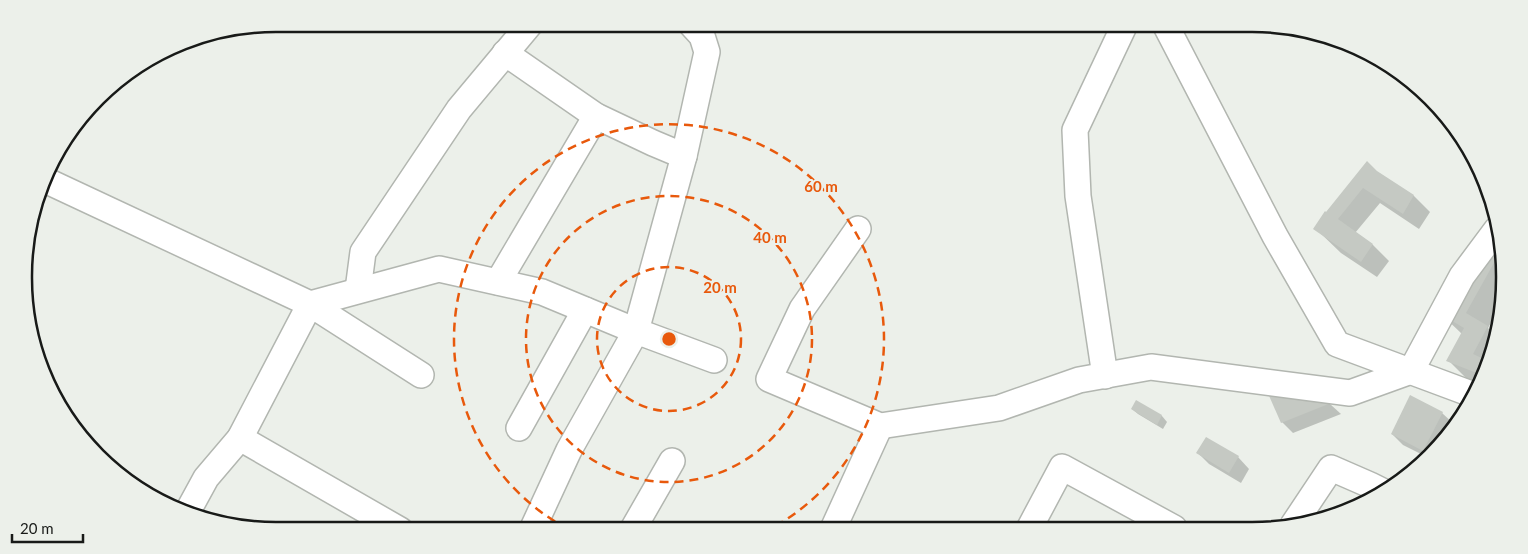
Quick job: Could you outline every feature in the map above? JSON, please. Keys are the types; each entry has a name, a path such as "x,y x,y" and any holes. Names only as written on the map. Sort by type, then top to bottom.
{"street":[{"path":"358,290 362,252 459,109 523,32"},
{"path":"536,522 569,450 636,331 684,156 707,52 702,36 698,32"},
{"path":"1105,376 1078,196 1075,130 1121,32"},
{"path":"1169,32 1274,236 1337,344 1466,392"},
{"path":"505,53 596,116 684,156"},
{"path":"498,282 596,116"},
{"path":"51,183 310,304 421,375"},
{"path":"858,229 802,309 769,379 880,426 999,408 1079,380 1151,367 1350,393 1411,371 1462,276 1492,236"},
{"path":"191,506 206,478 240,438 310,304 358,290 440,269 542,292 636,331 714,360"},
{"path":"519,428 585,310"},
{"path":"837,522 880,426"},
{"path":"240,438 386,522"},
{"path":"638,522 672,461"},
{"path":"1033,522 1062,467 1163,522"},
{"path":"1298,517 1331,468 1375,488"}],"building":[{"path":"1367,161 1377,171 1414,195 1403,214 1363,188 1338,219 1373,244 1361,262 1313,229 1325,211"},
{"path":"1492,240 1495,261 1466,313 1488,326 1473,354 1482,358 1476,373 1446,361 1464,328 1437,312"},
{"path":"1266,389 1331,403 1281,423"},
{"path":"1410,395 1443,412 1423,451 1391,434"},
{"path":"1136,400 1162,415 1157,425 1131,409"},
{"path":"1206,437 1239,456 1229,473 1196,453"}]}
